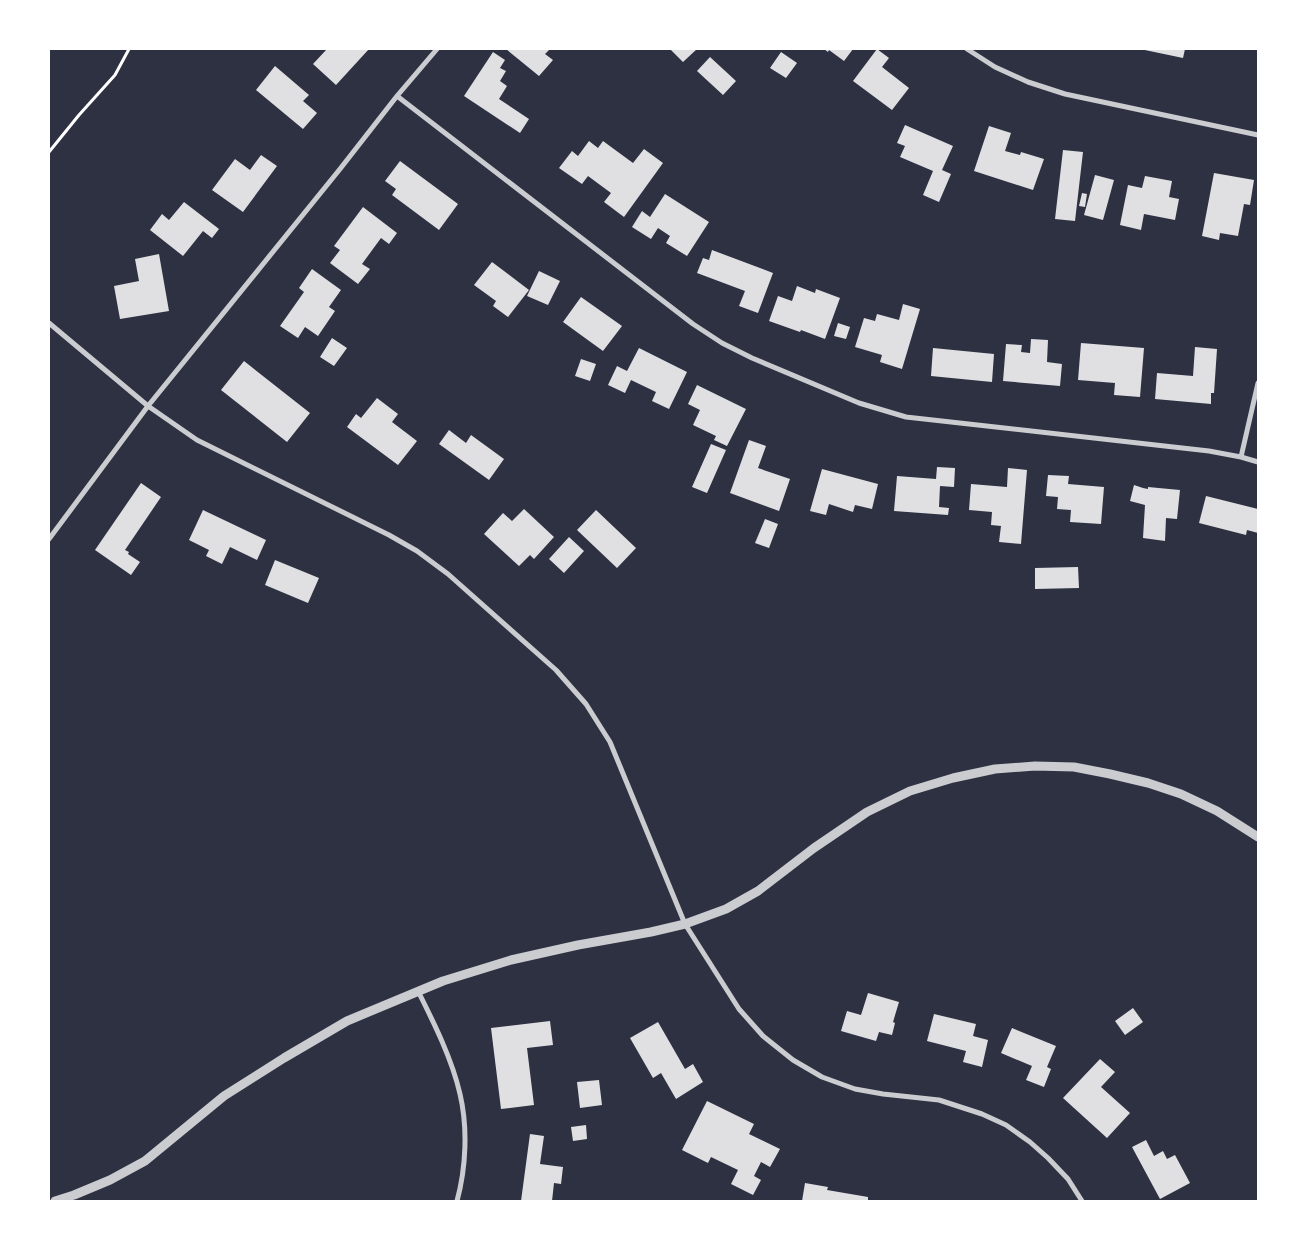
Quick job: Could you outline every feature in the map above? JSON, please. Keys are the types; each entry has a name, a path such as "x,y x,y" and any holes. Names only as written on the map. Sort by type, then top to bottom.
{"street":[{"path":"49,539 148,406 397,96 437,49"},
{"path":"967,49 995,67 1028,82 1065,94 1258,135"},
{"path":"397,96 693,324 722,343 752,358 859,403 906,417 1209,451 1241,456 1258,462"},
{"path":"49,323 148,406 197,440 389,535 417,551 448,574 556,670 586,704 610,742 685,924 739,1010 762,1036 793,1060 822,1077 855,1089 939,1100 982,1114 1030,1142 1068,1179 1082,1201"},
{"path":"1241,456 1258,383"},
{"path":"55,1201 74,1196 110,1180 145,1161 224,1096 347,1021 443,981 511,960 685,924 726,909 758,891 814,848 867,812 910,791 953,778 995,769 1035,766 1074,768 1148,783 1181,794 1217,811 1258,837"},
{"path":"418,991 453,1068 461,1096 466,1138 462,1182 457,1201"}],"path":[{"path":"49,152 115,75 129,49"}],"building":[{"path":"327,49 369,49 336,85 313,64"},
{"path":"506,49 550,49 545,54 553,60 539,76"},
{"path":"670,49 697,49 683,62"},
{"path":"824,49 853,49 844,61 829,50 828,52"},
{"path":"877,49 889,58 882,67 909,88 892,110 853,81"},
{"path":"1140,49 1185,49 1183,58"},
{"path":"493,52 505,60 500,68 506,71 500,81 507,86 499,99 529,119 520,133 464,96"},
{"path":"781,52 797,63 786,78 770,68"},
{"path":"710,57 736,81 723,95 697,71"},
{"path":"275,66 309,95 303,101 317,113 303,129 256,90"},
{"path":"905,125 953,146 942,170 951,174 939,202 923,195 933,171 900,157 905,146 897,143"},
{"path":"989,126 1011,133 1005,151 1020,155 1021,152 1044,159 1033,190 974,171"},
{"path":"589,141 598,148 603,141 633,163 644,149 663,163 624,217 604,202 611,193 588,176 582,184 559,168 572,151 578,156"},
{"path":"1063,150 1083,152 1075,221 1055,219"},
{"path":"261,155 277,166 243,212 212,190 235,159 250,170"},
{"path":"400,161 458,204 439,230 392,195 396,189 385,181"},
{"path":"1214,173 1254,180 1250,205 1244,204 1238,236 1220,233 1219,240 1202,236"},
{"path":"1095,175 1114,180 1103,220 1084,215"},
{"path":"1145,176 1172,181 1169,197 1179,199 1175,220 1144,214 1141,230 1120,225 1128,185 1142,188"},
{"path":"1082,193 1087,194 1085,207 1079,206"},
{"path":"665,194 709,222 687,256 666,243 670,236 658,228 651,239 632,227 642,211 650,217"},
{"path":"184,202 219,229 212,238 203,231 183,256 150,230 162,214 169,220"},
{"path":"363,207 397,233 389,244 381,238 362,264 370,269 358,284 330,263 340,250 334,246"},
{"path":"712,250 773,273 758,313 739,306 745,291 697,273 703,258 709,260"},
{"path":"159,254 169,311 120,319 114,286 139,281 135,259"},
{"path":"492,262 529,290 508,317 493,306 496,301 474,285"},
{"path":"312,269 341,290 329,307 335,311 318,336 305,327 298,338 280,326 304,292 299,288"},
{"path":"539,271 560,281 548,305 527,296"},
{"path":"797,286 815,293 816,289 840,298 825,339 769,321 778,296 792,301"},
{"path":"581,297 622,326 603,351 563,322"},
{"path":"903,304 920,309 902,369 880,362 882,355 855,347 864,318 875,321 877,314 899,320"},
{"path":"838,323 850,327 846,339 834,336"},
{"path":"332,338 347,348 334,366 320,357"},
{"path":"1031,339 1048,340 1047,362 1062,364 1060,386 1003,381 1006,344 1022,345 1021,352 1030,353"},
{"path":"1081,343 1144,348 1140,397 1114,395 1115,383 1078,380"},
{"path":"1195,347 1217,349 1214,393 1211,393 1211,404 1155,399 1157,373 1193,376"},
{"path":"639,348 687,372 669,409 652,401 656,392 631,380 625,393 608,385 617,366 627,371"},
{"path":"933,348 994,354 992,382 931,376"},
{"path":"581,359 596,364 590,381 575,376"},
{"path":"244,361 310,413 287,442 221,390"},
{"path":"697,385 746,409 727,446 714,440 716,436 693,425 700,410 688,404"},
{"path":"377,398 398,414 392,422 417,441 398,465 347,427 356,414 361,418"},
{"path":"449,430 466,443 471,435 504,459 489,480 439,444"},
{"path":"749,440 766,446 758,468 790,479 779,511 730,493"},
{"path":"711,444 726,450 707,493 692,487"},
{"path":"937,467 955,468 954,487 940,486 939,507 949,508 948,515 894,511 897,476 936,479"},
{"path":"1008,468 1027,470 1021,544 999,542 1001,526 991,525 992,512 969,510 971,484 1007,487"},
{"path":"822,469 878,484 872,509 855,505 853,512 829,504 826,515 810,511"},
{"path":"1048,475 1069,476 1068,484 1104,487 1101,524 1070,522 1071,510 1057,509 1058,497 1046,496"},
{"path":"141,483 161,497 125,550 140,562 131,575 95,550"},
{"path":"1134,485 1148,489 1148,487 1180,490 1177,519 1166,518 1165,541 1143,538 1145,505 1130,501"},
{"path":"1206,496 1258,509 1258,533 1247,530 1246,535 1199,523"},
{"path":"524,509 554,537 534,559 530,555 519,566 484,534 503,513 512,521"},
{"path":"203,510 266,540 257,560 230,547 222,564 206,556 209,550 189,540"},
{"path":"596,510 636,548 617,568 577,530"},
{"path":"765,519 778,524 769,548 755,543"},
{"path":"569,537 584,551 564,573 549,559"},
{"path":"275,560 319,578 308,603 265,585"},
{"path":"1078,567 1079,588 1035,589 1035,568"},
{"path":"868,993 899,1002 893,1022 895,1023 892,1035 879,1032 876,1041 841,1031 847,1011 861,1015"},
{"path":"1133,1008 1143,1022 1125,1035 1115,1021"},
{"path":"934,1014 976,1024 973,1036 988,1040 982,1067 963,1062 966,1051 927,1041"},
{"path":"550,1021 553,1045 527,1048 534,1105 501,1109 491,1028"},
{"path":"658,1022 685,1069 693,1064 703,1082 676,1099 661,1073 653,1078 630,1038"},
{"path":"1012,1028 1056,1046 1047,1067 1051,1069 1044,1087 1026,1080 1032,1066 1001,1053"},
{"path":"1100,1059 1115,1072 1101,1087 1130,1113 1107,1138 1063,1098"},
{"path":"599,1080 602,1105 580,1108 577,1082"},
{"path":"707,1101 754,1124 749,1134 780,1149 770,1167 761,1162 754,1176 761,1180 753,1195 731,1184 738,1170 711,1157 708,1163 682,1150"},
{"path":"586,1125 587,1139 573,1141 571,1127"},
{"path":"530,1134 544,1136 540,1164 563,1167 561,1184 554,1183 552,1201 521,1201"},
{"path":"1146,1140 1154,1156 1163,1151 1167,1159 1175,1155 1190,1183 1160,1199 1132,1147"},
{"path":"805,1183 828,1187 827,1190 868,1197 868,1201 802,1201"}]}
